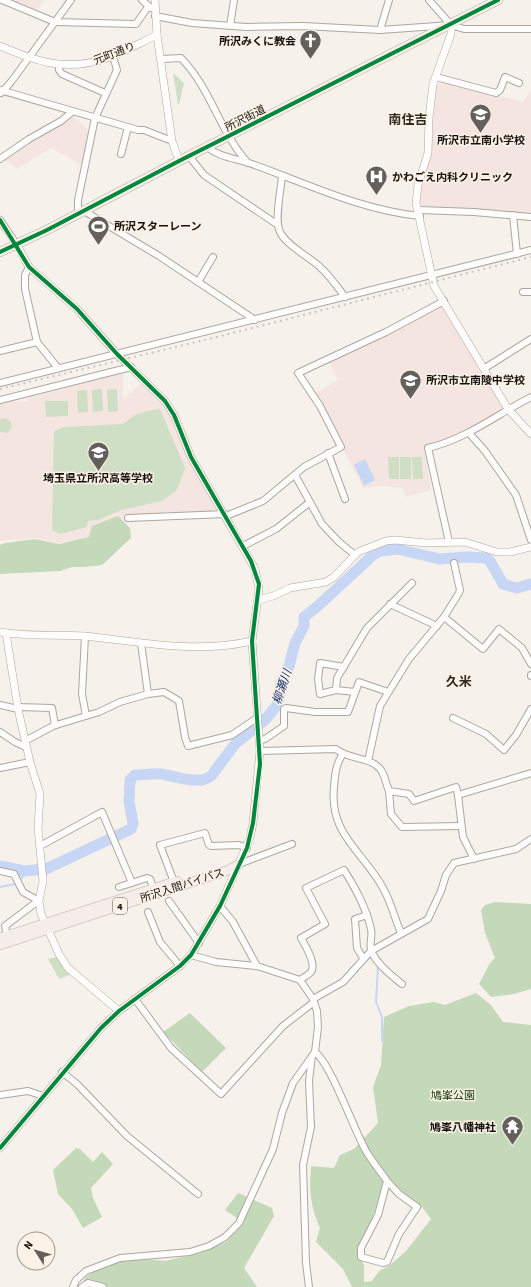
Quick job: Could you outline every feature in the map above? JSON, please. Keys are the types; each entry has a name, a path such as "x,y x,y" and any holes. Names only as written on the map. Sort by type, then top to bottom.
{"main road":[{"name":"所沢街道","path":"0,252 81,213 179,161 498,0"},
{"name":"所沢入間バイパス","path":"0,945 153,887 231,864 239,864"},
{"name":"所沢入間バイパス","path":"3,937 46,927 229,870 239,864"}],"street":[{"path":"2,0 55,22 136,24 148,7"},
{"path":"71,0 28,58 1,91 72,112 144,130 172,140"},
{"path":"142,0 155,13 192,23 230,26 304,26 380,30 451,25 464,29 531,29"},
{"path":"155,0 157,35 162,59 172,140 179,161"},
{"path":"230,26 234,0"},
{"path":"380,30 389,0"},
{"path":"429,0 451,25 451,34 436,77 430,103 428,153 417,194 419,213 431,275 434,286 485,368 508,409 531,434"},
{"name":"元町通り","path":"0,46 28,58 59,65 91,63 113,56 157,35"},
{"path":"113,56 117,70 105,93 95,118 79,193 81,213 198,282 255,320"},
{"path":"162,59 181,58 193,70 202,83 229,137 238,152 248,163"},
{"path":"59,65 59,70 62,74 105,93"},
{"path":"436,77 496,93 500,90 505,78 519,83"},
{"path":"0,159 29,139 61,121 72,112"},
{"path":"121,154 128,127"},
{"path":"207,147 215,154 248,163 350,201 400,214 513,215 531,217"},
{"path":"189,156 204,175 278,225"},
{"path":"282,176 278,225 279,231 284,238 320,266 334,281 345,297"},
{"path":"513,215 517,254"},
{"path":"0,220 17,245 29,267 78,309 117,354 156,391 170,408 191,457 257,574 258,600 252,641 260,750 254,823 247,848 220,906 191,955 180,966 119,1011 86,1044 0,1148"},
{"path":"0,383 531,250"},
{"path":"198,282 213,257"},
{"path":"29,267 25,275 25,289 37,342 58,368"},
{"path":"523,292 531,292"},
{"path":"128,518 225,515 263,502 304,468 341,447 320,406 298,373 386,332 444,301"},
{"path":"485,368 531,339"},
{"path":"0,351 37,342"},
{"path":"0,400 131,367"},
{"path":"449,542 428,448 451,442 531,397"},
{"path":"469,433 485,451 516,495 531,540"},
{"path":"328,454 346,498"},
{"path":"295,475 322,524 339,542 355,555"},
{"path":"242,546 276,529 310,502"},
{"path":"258,600 273,596 290,588 326,582 355,555 370,546 386,540 471,544 497,552 510,552 531,547"},
{"path":"368,761 378,712 388,692 409,659 444,617 460,590 454,563"},
{"path":"336,690 337,678 367,628 412,583"},
{"path":"390,604 437,626"},
{"path":"444,617 483,649 499,629 522,648 531,664"},
{"path":"119,1011 68,968 59,954 46,927 39,901 43,878 38,828 40,794 30,762 3,633 85,636 182,648 217,648 252,641"},
{"path":"85,636 82,694 86,716"},
{"path":"141,643 148,694"},
{"path":"344,667 320,663 318,678 320,694 336,690 355,692"},
{"path":"258,737 266,739 284,726 284,709 315,712 348,712 359,682 388,692"},
{"path":"26,744 55,725 99,712 120,702 148,694 164,692 179,701 188,746 232,735 257,719"},
{"path":"0,705 18,708 52,708 55,725"},
{"path":"454,718 486,734 504,750 516,735 531,709"},
{"path":"1,734 26,744"},
{"path":"260,750 332,748 342,755 368,761 380,770 389,791 391,814 402,827 461,826"},
{"path":"342,755 336,765 332,801 337,820 347,841 383,888 401,933"},
{"path":"0,768 30,762"},
{"path":"458,795 531,773"},
{"path":"389,791 409,794 414,801 456,787 463,837 474,859"},
{"path":"40,846 102,812 132,883"},
{"path":"174,882 160,845 205,833 209,845 211,846 239,845 247,848"},
{"path":"135,999 171,1048 221,1094 282,1026 313,1000 343,982 363,958 371,952 401,933 428,919 441,891 449,867 460,860 474,859 516,849 531,839"},
{"path":"239,864 292,844"},
{"path":"300,980 310,973 312,968 311,957 301,938 325,924 306,888 344,870 361,897 367,915 372,931 371,952 378,963 402,984"},
{"path":"0,871 14,874 23,892 39,901"},
{"path":"119,887 149,878 153,887"},
{"path":"3,937 5,926 39,901"},
{"path":"169,901 199,942"},
{"path":"220,906 233,922 257,966"},
{"path":"148,912 160,942 180,966"},
{"path":"363,958 357,948 355,919 367,915"},
{"path":"191,955 216,962 257,966 300,980 313,1000 318,1027 309,1081 311,1127 303,1165 306,1264 309,1287"},
{"path":"314,1054 319,1055 331,1077 366,1150 387,1181 399,1194 417,1207 399,1234 387,1262 383,1263 362,1257 361,1248 378,1215 387,1181"},
{"path":"73,1287 76,1280 86,1271 120,1258 190,1252 209,1246 225,1237 239,1223 273,1149 289,1093 301,1069 314,1054"},
{"path":"62,1072 77,1084 127,1136 198,1194"},
{"path":"0,1095 28,1091 43,1096"},
{"path":"82,1287 88,1283 103,1287"}],"shaded area":[{"path":"10,0 44,0 36,12"},
{"name":"所沢市立南小学校","path":"441,80 523,102 531,90 531,214 426,207 420,204 422,186 431,157 435,89"},
{"path":"72,115 89,131 82,165 51,148 17,169 5,160"},
{"name":"所沢市立南陵中学校","path":"442,304 504,407 468,431 439,443 424,446 431,490 406,497 402,488 382,486 363,488 315,393 338,380 328,360"},
{"name":"埼玉県立所沢高等学校","path":"123,372 123,399 142,383 157,396 171,416 178,436 216,509 212,512 125,517 92,537 58,543 36,538 0,541 0,401 8,399 26,402 28,398 67,388 69,385"}],"green space":[{"path":"173,73 184,83 179,104 178,104"},
{"path":"102,389 103,411 93,412 92,390"},
{"path":"117,389 118,411 108,412 107,390"},
{"path":"87,390 88,412 78,413 77,391"},
{"path":"45,401 68,401 68,416 46,417"},
{"path":"160,409 185,468 177,490 162,501 121,510 99,520 88,521 87,527 60,534 52,530 54,431 64,427 123,424 135,415"},
{"path":"5,418 11,422 12,428 7,433 0,432 0,419"},
{"path":"388,457 399,457 399,479 389,479"},
{"path":"400,457 411,457 411,479 400,479"},
{"path":"412,457 422,457 423,479 413,479"},
{"path":"118,516 130,528 131,538 102,565 72,567 60,571 0,574 0,545 35,539 59,544 89,537 92,526"},
{"path":"495,902 531,904 531,989 514,994 491,997 479,984 490,963 495,958 485,933 481,910 485,905"},
{"path":"57,957 70,975 59,979 48,959"},
{"name":"鳩峯公園","path":"476,993 491,1005 503,1022 531,1025 531,1287 352,1287 343,1269 316,1242 320,1228 314,1212 311,1197 311,1166 334,1168 340,1155 354,1149 378,1123 373,1087 381,1065 384,1017 409,1006 434,1002 445,1005","holes":["389,1178 407,1197 422,1207 431,1219 406,1251 389,1266 379,1271 372,1281 364,1282 364,1265 357,1247 366,1236 385,1181"]},
{"path":"190,1013 226,1048 202,1072 163,1032"},
{"path":"76,1148 80,1149 93,1162 102,1152 113,1164 91,1188 93,1198 102,1217 83,1228 72,1209 58,1194 53,1170"},
{"path":"238,1193 272,1208 274,1216 244,1268 257,1287 80,1287 86,1277 115,1256 165,1261 200,1253 226,1242 244,1223 225,1210"}],"water":[{"path":"365,459 375,480 364,486 354,465"}],"waterway":[{"name":"柳瀬川","path":"0,866 24,871 46,869 131,829 133,823 129,801 130,780 135,775 161,774 187,780 200,780 211,776 236,743 265,720 277,705 280,696 280,685 289,666 295,643 304,626 304,617 373,555 380,551 397,549 440,559 467,557 486,558 490,561 503,584 517,588 531,584"},
{"path":"0,887 15,884 29,871"},
{"path":"378,965 376,1002 382,1017 382,1041"}],"railway":[{"path":"0,389 213,338 531,257"}],"cycle path":[{"path":"0,252 47,230 179,161 498,0"},
{"path":"0,220 29,267 77,309 117,354 165,401 174,415 191,457 251,561 259,584 252,641 260,764 253,823 247,848 220,906 191,955 180,966 119,1011 101,1028 0,1148"}],"place":[{"name":"所沢みくに教会","path":"311,60"},
{"name":"所沢市立南小学校","path":"481,134"},
{"name":"かわごえ内科クリニック","path":"377,196"},
{"name":"所沢スターレーン","path":"99,246"},
{"name":"所沢市立南陵中学校","path":"410,400"},
{"name":"埼玉県立所沢高等学校","path":"98,472"},
{"name":"鳩峯八幡神社","path":"512,1146"}],"district":[{"name":"南住吉","path":"408,119"},
{"name":"久米","path":"459,681"}]}
